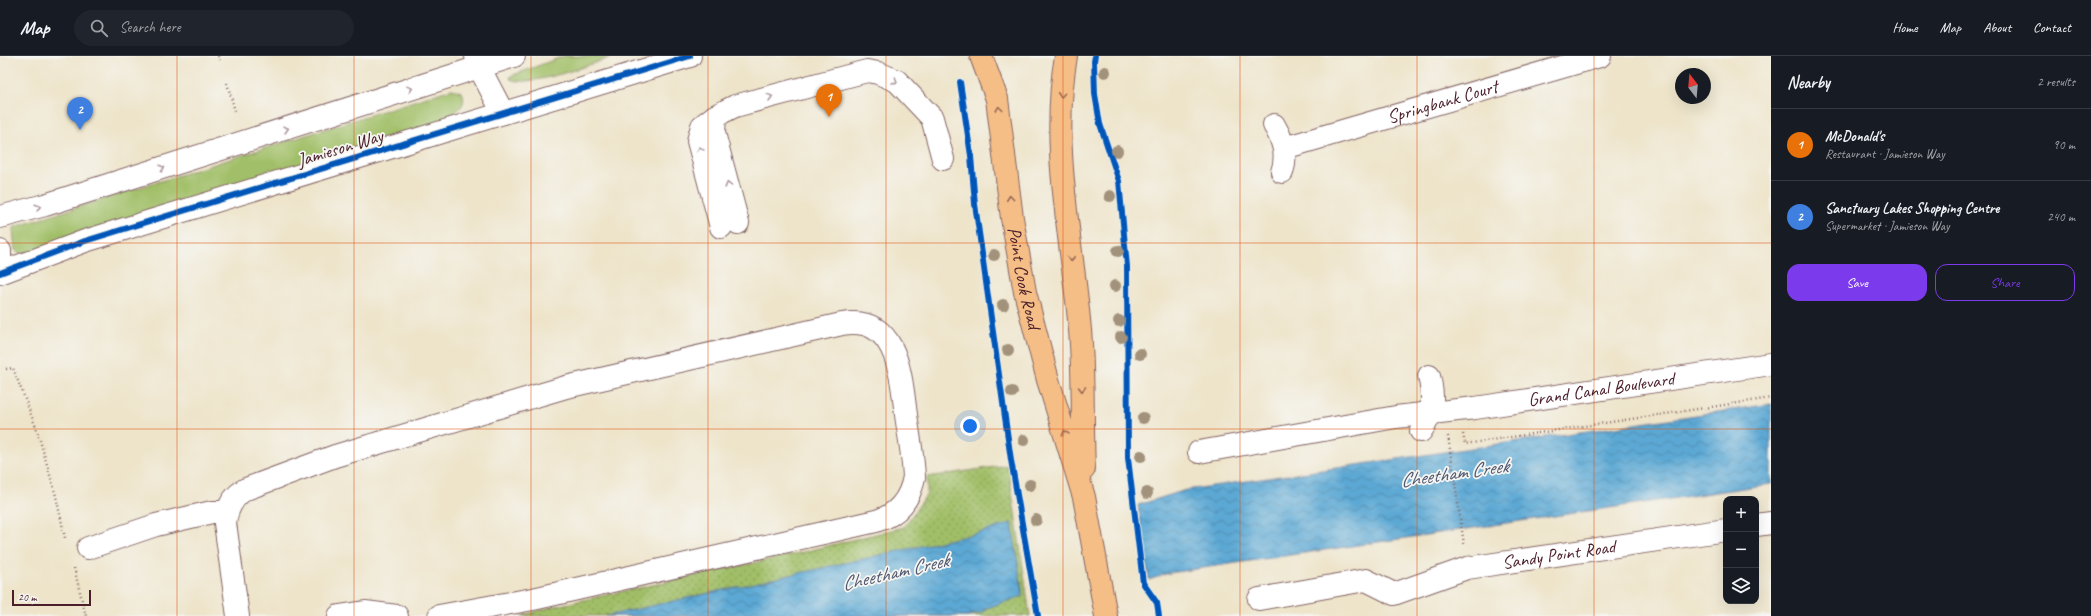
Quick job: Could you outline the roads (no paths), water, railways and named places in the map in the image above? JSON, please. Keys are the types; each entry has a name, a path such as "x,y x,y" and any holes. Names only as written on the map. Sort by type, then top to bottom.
{"main road":[{"name":"Point Cook Road","path":"981,56 997,99 1012,218 1025,292 1048,380 1084,497 1106,616"},
{"name":"Point Cook Road","path":"1066,56 1060,110 1062,168 1066,220 1080,331 1084,497"}],"street":[{"name":"Jamieson Way","path":"0,217 52,202 478,62 510,56"},
{"name":"Jamieson Way","path":"0,273 86,241 690,56"},
{"name":"Springbank Court","path":"1284,148 1600,56"},
{"path":"478,62 503,113"},
{"path":"730,225 714,133 715,116 735,106 867,71 878,72 897,81 932,118 943,159"},
{"path":"1274,125 1283,142 1285,164 1282,172"},
{"path":"0,251 0,266"},
{"path":"238,616 225,523 227,512 235,497 246,489 335,456 566,387 851,322 868,325 885,338 892,347 900,368 914,476 910,494 893,514 876,521 549,596 440,616"},
{"name":"Grand Canal Boulevard","path":"1199,452 1432,411 1491,405 1771,364"},
{"path":"1422,431 1432,411 1432,389 1429,376"},
{"path":"88,548 156,525 212,512 227,512"},
{"path":"1759,525 1771,523"},
{"name":"Sandy Point Road","path":"1259,599 1366,580 1394,594 1467,568 1723,530"},
{"path":"339,616 365,612 397,616"}],"water":[{"name":"Cheetham Creek","path":"1771,404 1771,484 1169,573 1149,580 1138,505 1186,490"},
{"name":"Cheetham Creek","path":"1012,523 1023,596 984,609 984,612 967,616 606,616 975,534"}],"place":[{"name":"McDonald's","path":"829,117"},
{"name":"Sanctuary Lakes Shopping Centre","path":"80,130"}]}
